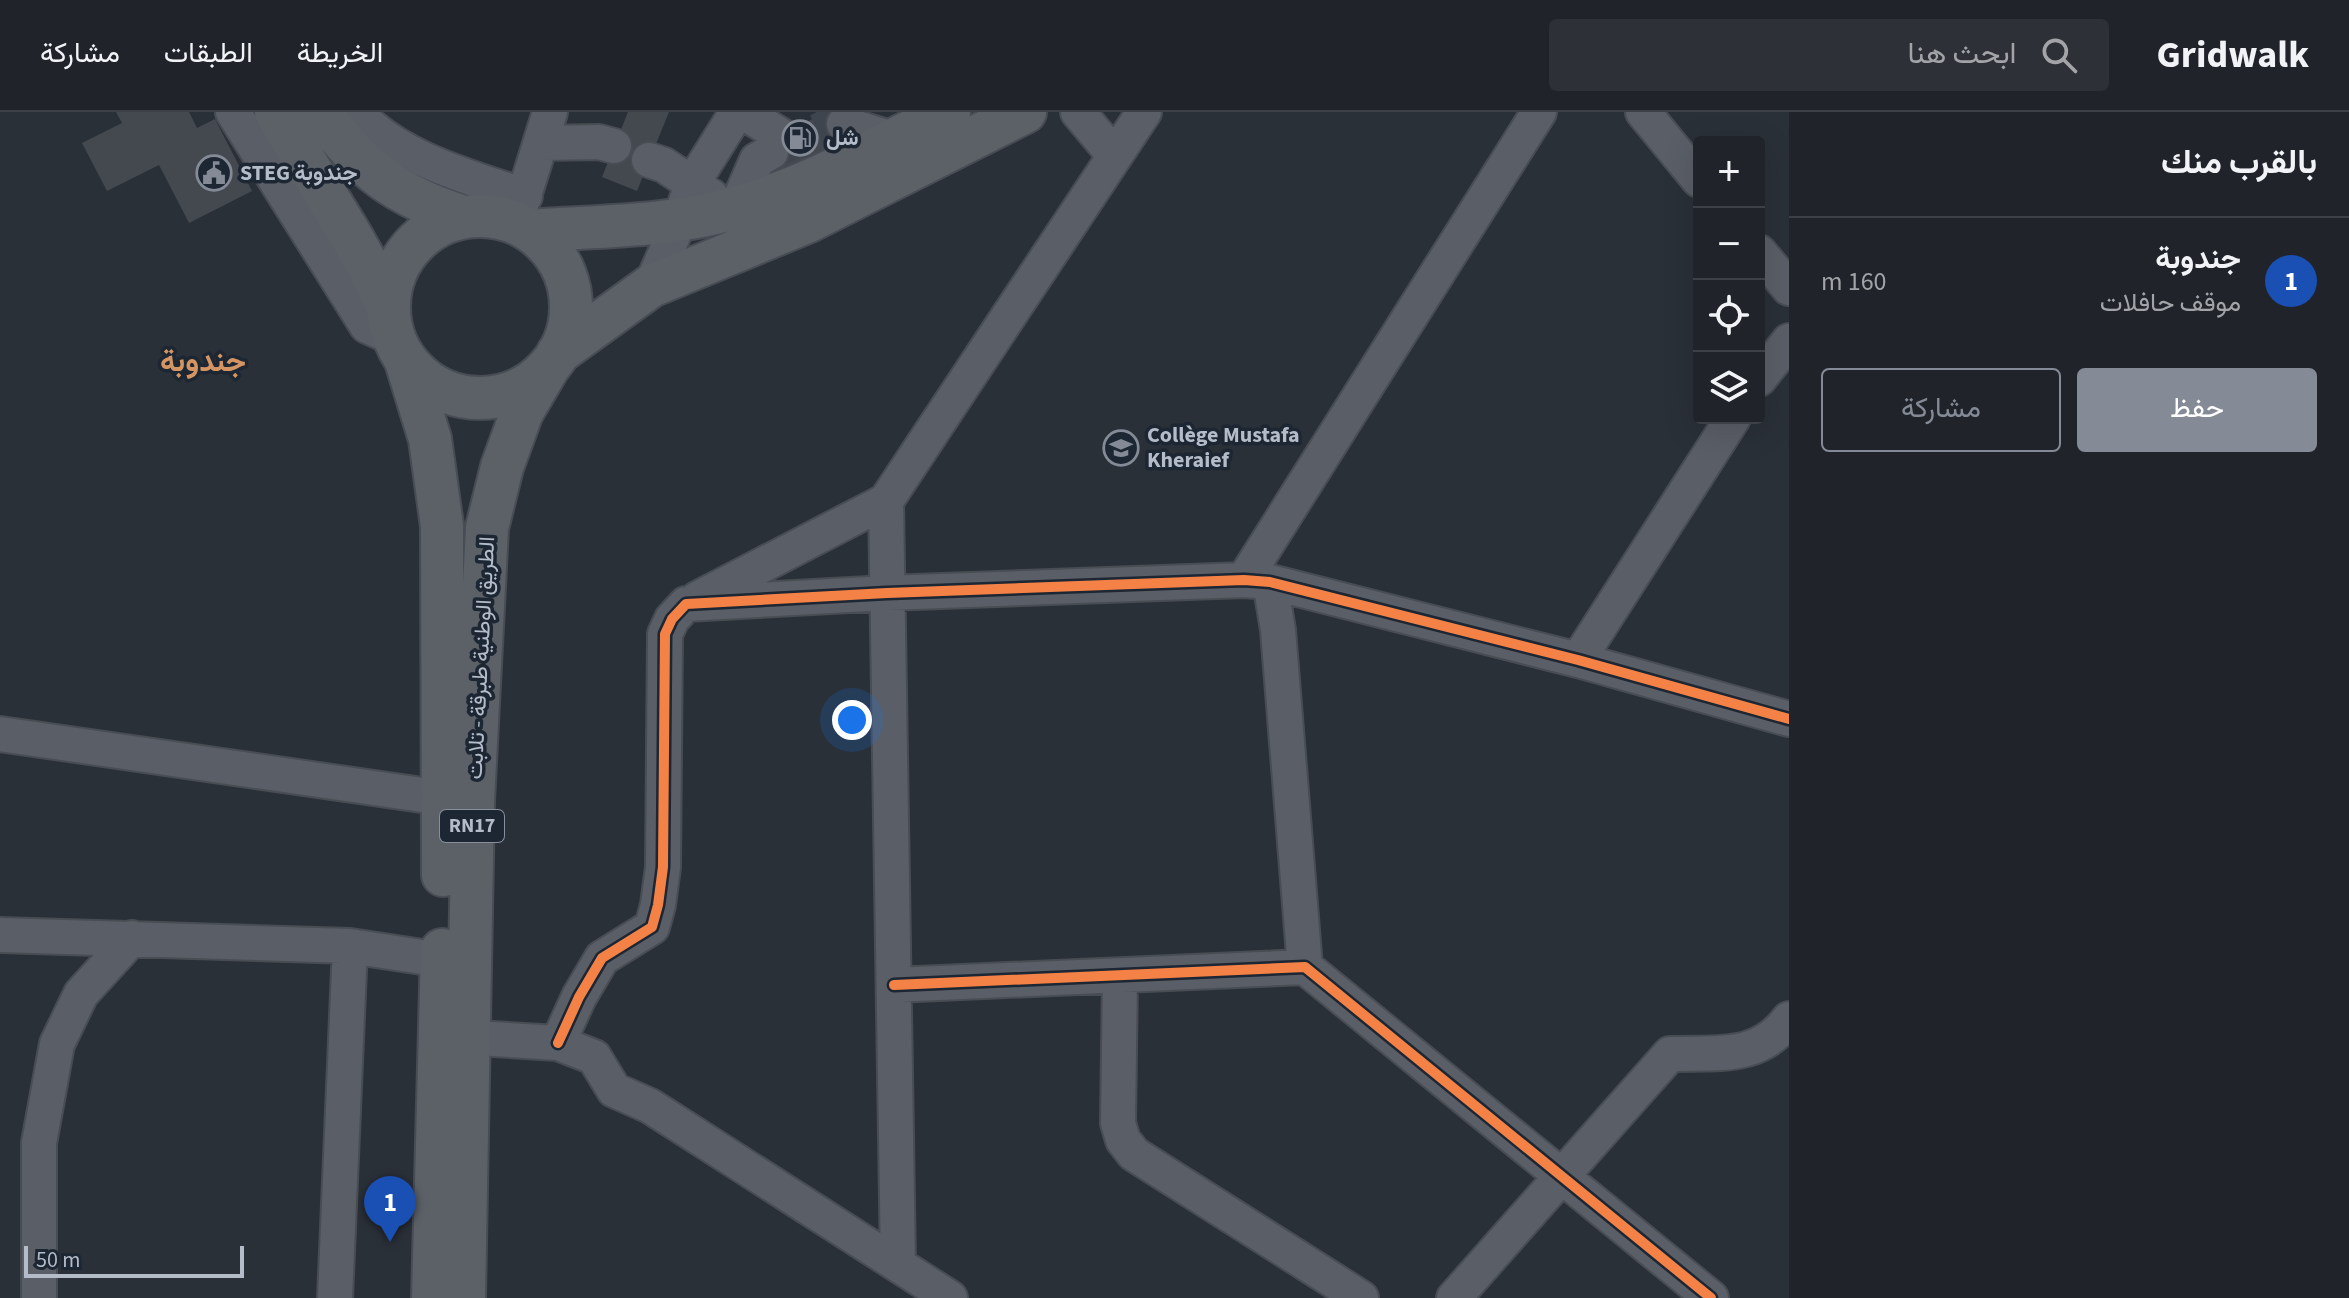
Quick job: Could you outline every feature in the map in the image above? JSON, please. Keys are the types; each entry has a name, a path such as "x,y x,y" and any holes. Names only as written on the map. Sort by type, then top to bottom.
{"main road":[{"name":"الطريق الوطنية طبرقة - تلابت","path":"276,112 304,164 364,257 396,337 430,439 442,526 443,798 455,963 454,1037 464,1298"},
{"name":"RN17","path":"320,112 339,138 370,170 402,194 464,217"},
{"path":"554,360 651,286 809,221 901,154 949,112"},
{"path":"524,216 686,202 734,208 1025,112"},
{"name":"RN17","path":"524,216 551,249 565,273 571,300 569,328 554,360 528,384 503,395 476,398 450,392 426,380 396,337 391,286 401,261 417,240 438,225 464,217 524,216"},
{"name":"الطريق الوطنية طبرقة - تلابت","path":"455,963 473,801 487,528 502,467 517,426 554,360"},
{"path":"442,526 487,528"},
{"name":"الطريق الوطنية طبرقة - تلابت","path":"433,1298 454,1037"}],"street":[{"path":"233,112 367,326 396,337"},
{"path":"356,112 393,141 524,216 546,128 614,146"},
{"path":"651,286 686,202 740,112 776,144 757,160 734,208"},
{"path":"1078,112 1115,156"},
{"path":"558,1043 579,997 602,958 652,927 655,916 663,867 665,634 672,619 686,604 886,501 1144,112"},
{"path":"1257,581 1539,112"},
{"path":"1643,112 1693,173"},
{"path":"844,124 901,154"},
{"path":"649,160 664,165 686,202"},
{"path":"1765,259 1789,288"},
{"path":"1765,371 1789,341"},
{"path":"1578,660 1729,424"},
{"path":"886,501 898,1264"},
{"path":"1257,581 1278,630 1305,967"},
{"path":"686,604 887,593 1257,581 1578,660 1789,719"},
{"path":"0,734 443,798"},
{"path":"0,935 350,946 455,963"},
{"path":"39,1298 39,1143 57,1044 81,994 132,938"},
{"path":"335,1298 350,946"},
{"path":"894,985 1305,967 1711,1298"},
{"path":"1120,977 1118,1123 1123,1140 1134,1154 1361,1298"},
{"path":"1454,1298 1670,1054 1747,1051 1778,1034 1789,1019"},
{"path":"454,1037 558,1043 594,1057 614,1090 650,1106 950,1298"}],"building":[{"path":"116,112 189,112 197,128 215,119 252,191 189,223 159,165 107,191 82,143 122,123"},
{"path":"628,112 669,112 637,191 602,177"},
{"path":"826,112 838,112 850,136 781,172 766,143"}],"tunnel":[{"path":"771,152 825,127 844,124"}],"cycle path":[{"path":"558,1043 579,997 602,958 652,927 663,867 665,634 672,619 686,604 887,593 1244,580 1270,582 1578,660 1789,719"},
{"path":"894,985 1305,967 1711,1298"}],"place":[{"name":"شل","path":"800,138"},
{"name":"STEG جندوبة","path":"214,173"},
{"name":"Collège Mustafa Kheraief","path":"1121,448"},
{"name":"جندوبة","path":"390,1242"}],"district":[{"name":"جندوبة","path":"203,361"}]}
